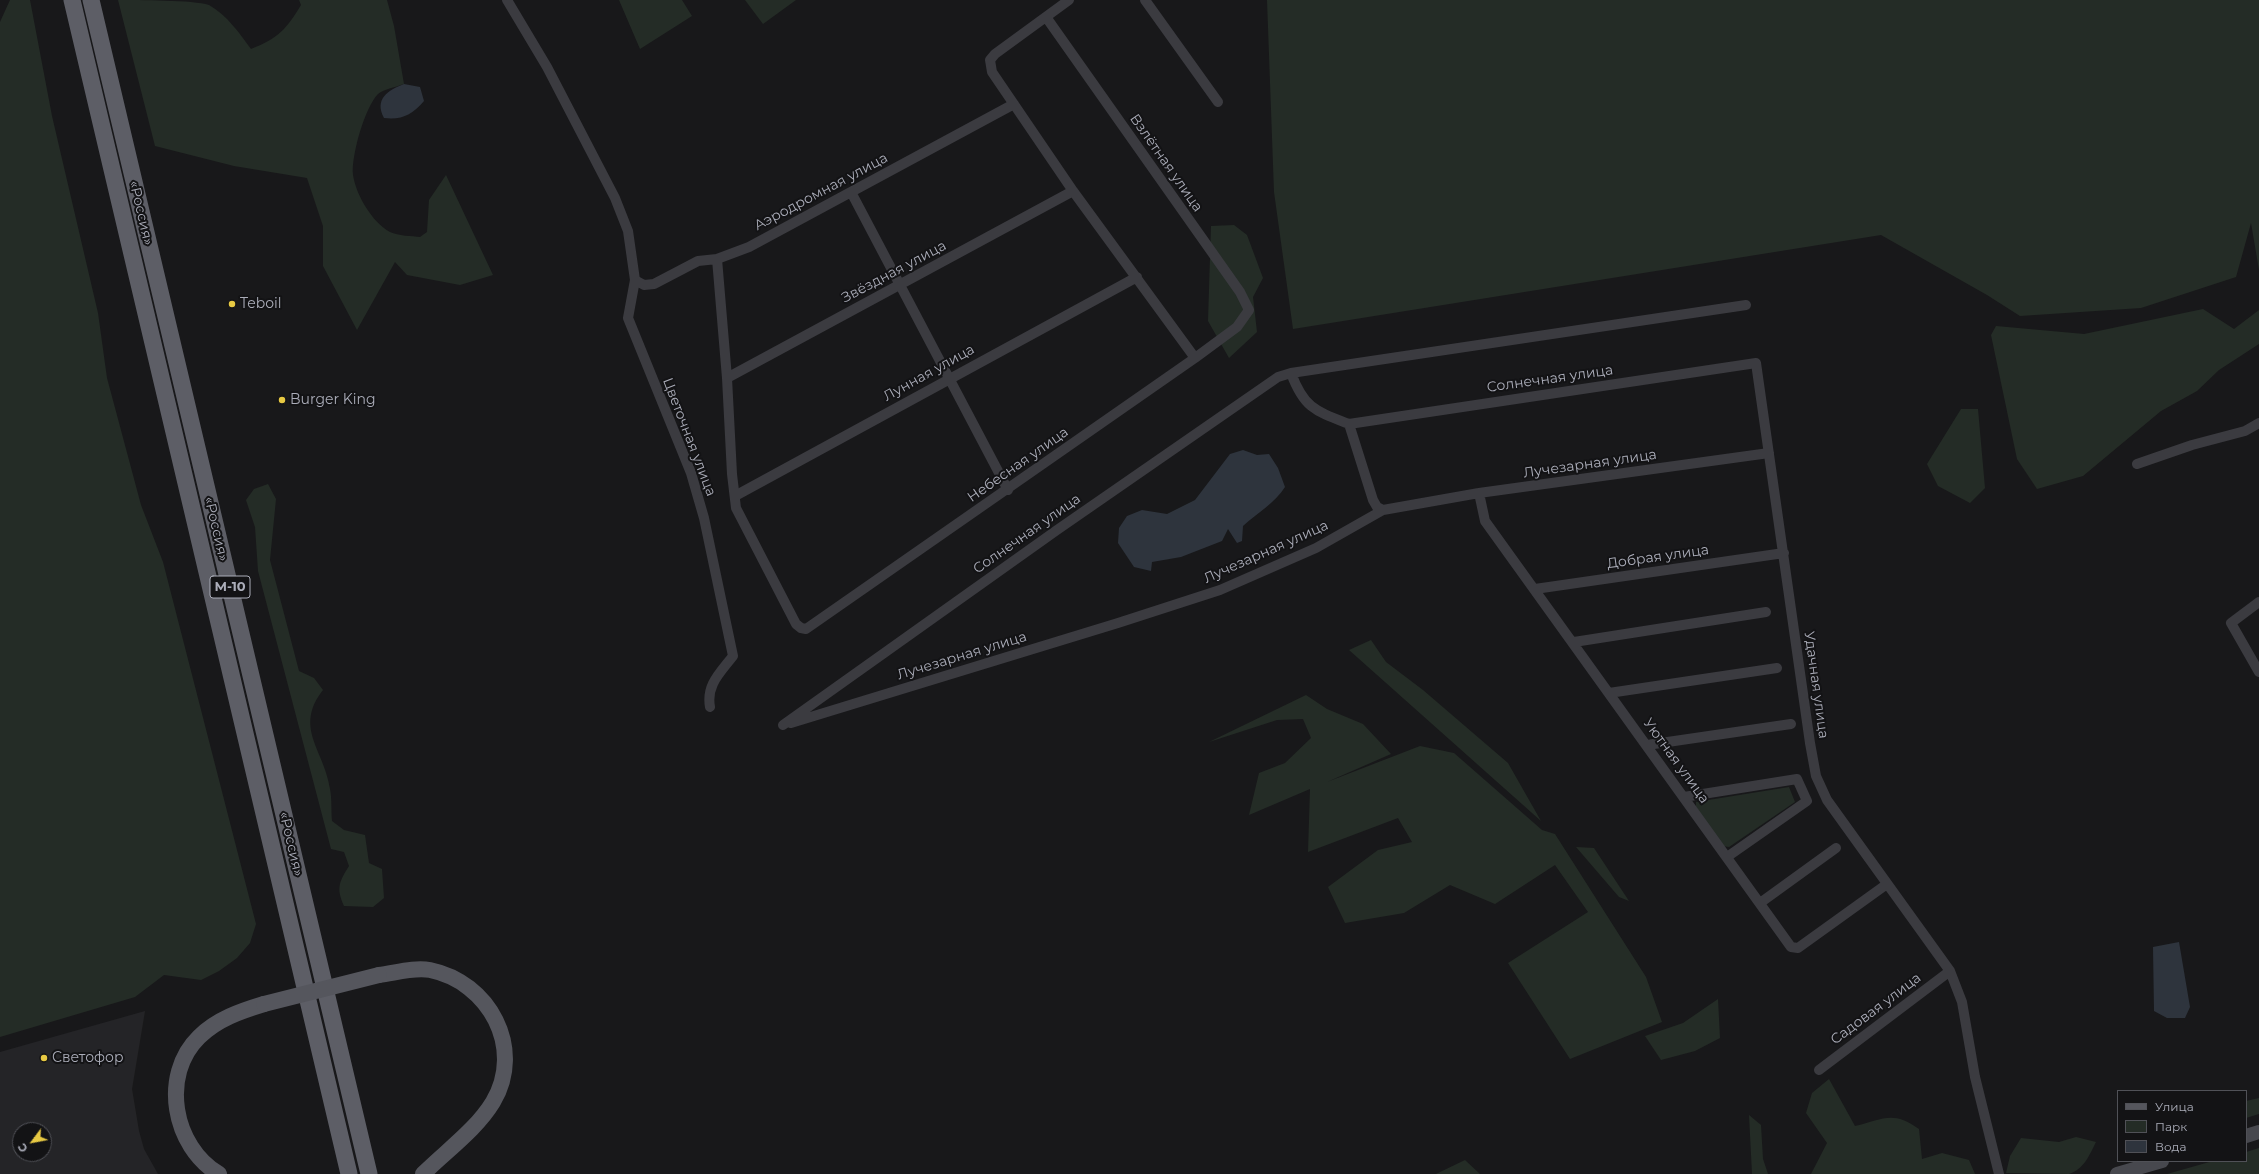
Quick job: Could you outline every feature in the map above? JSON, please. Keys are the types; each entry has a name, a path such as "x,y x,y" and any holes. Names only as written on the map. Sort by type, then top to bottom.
{"highway":[{"name":"«Россия»","path":"72,0 349,1174"},
{"name":"«Россия»","path":"91,0 369,1174"}],"main road":[{"path":"219,1174 205,1164 188,1143 177,1110 177,1079 185,1057 199,1037 230,1016 264,1004 379,976 415,970 428,970 466,985 488,1008 503,1037 505,1060 503,1076 493,1102 476,1124 423,1174"},
{"path":"2247,1136 2259,1132"},
{"path":"2118,1174 2159,1162"}],"street":[{"name":"Цветочная улица","path":"508,0 547,67 615,198 628,231 636,280 628,318 691,473 704,518 733,656 714,679 708,695 710,707"},
{"path":"1069,0 990,60 992,72 1073,191 1137,276 1195,358"},
{"path":"1146,0 1218,102"},
{"name":"Взлётная улица","path":"1046,17 1245,300 1249,310 1237,327"},
{"name":"Аэродромная улица","path":"636,280 644,285 654,284 698,261 717,258 749,247 1014,104"},
{"name":"Звёздная улица","path":"727,378 1073,191"},
{"path":"851,192 1008,490"},
{"path":"717,258 727,378 732,474 735,496"},
{"name":"Лунная улица","path":"735,496 1137,276"},
{"name":"Солнечная улица","path":"783,725 955,602 1278,377 1291,373 1746,305"},
{"name":"Небесная улица","path":"735,496 736,508 796,624 801,628 806,629 814,625 1008,490 1237,327"},
{"name":"Солнечная улица","path":"1349,424 1756,363"},
{"name":"Удачная улица","path":"1756,363 1816,776 1827,800 1950,972 1962,1002 1975,1077 1999,1174"},
{"path":"1291,373 1298,391 1307,405 1323,414 1349,424 1373,500 1377,507 1383,510"},
{"path":"2137,464 2192,445 2245,431 2259,423"},
{"name":"Лучезарная улица","path":"783,725 1118,623 1220,590 1316,548 1383,510 1479,493 1769,453"},
{"name":"Уютная улица","path":"1479,493 1485,521 1574,642 1791,947 1796,949 1887,884"},
{"name":"Добрая улица","path":"1535,589 1784,553"},
{"path":"2259,602 2231,623 2259,672"},
{"path":"1574,642 1766,612"},
{"path":"1610,693 1777,668"},
{"path":"1647,745 1790,724"},
{"path":"1684,797 1797,780 1807,802 1727,857"},
{"path":"1760,903 1836,848"},
{"name":"Садовая улица","path":"1818,1070 1950,972"}],"shaded area":[{"path":"145,1011 132,1089 139,1131 144,1149 158,1174 0,1174 0,1052"}],"green space":[{"path":"10,0 30,0 52,116 98,313 107,378 141,505 163,562 256,924 250,943 237,958 219,971 201,980 164,975 135,997 0,1037 0,22"},
{"path":"118,0 179,1 209,5 227,19 251,49 275,37 286,27 301,5 299,0 387,0 394,26 404,84 387,89 378,94 368,109 360,132 353,167 355,183 361,199 371,215 383,228 390,232 405,236 420,237 427,232 429,200 446,175 493,275 460,285 407,275 395,262 357,330 323,266 323,226 307,178 234,166 155,146"},
{"path":"619,0 682,0 692,16 640,49"},
{"path":"745,0 796,0 763,24"},
{"path":"1267,0 2259,0 2259,270 2251,223 2236,277 2141,308 2020,316 1987,295 1881,235 1293,329 1274,192"},
{"path":"1234,225 1247,235 1263,278 1253,297 1257,332 1229,358 1208,321 1211,226"},
{"path":"2203,309 2234,329 2259,310 2259,344 2219,370 2197,391 2161,411 2083,476 2037,489 2017,459 1991,335 1996,326 2084,334"},
{"path":"1961,409 1978,409 1985,488 1970,503 1938,486 1927,464"},
{"path":"268,484 276,499 270,560 299,671 314,678 323,690 314,704 311,716 311,728 313,740 327,775 331,793 332,821 344,830 365,835 369,863 382,869 384,898 373,907 344,906 339,890 343,876 349,866 344,852 331,849 258,571 255,527 246,500 254,489"},
{"path":"1371,640 1386,662 1423,690 1508,763 1541,821 1349,650"},
{"path":"1306,695 1327,709 1363,724 1391,754 1327,782 1420,746 1454,753 1542,830 1555,834 1646,977 1662,1022 1570,1059 1508,963 1588,912 1555,865 1495,904 1450,885 1404,913 1345,923 1328,887 1378,850 1412,842 1398,818 1308,852 1310,789 1249,815 1259,773 1285,763 1311,738 1303,719 1277,720 1209,742"},
{"path":"1789,787 1795,802 1729,847 1722,846 1696,807 1696,802"},
{"path":"1576,847 1594,848 1629,901 1619,897"},
{"path":"1718,999 1720,1038 1695,1051 1661,1060 1645,1036 1683,1023"},
{"path":"1829,1079 1855,1126 1888,1118 1895,1118 1910,1123 1919,1129 1922,1159 1942,1153 1969,1160 1975,1174 1811,1174 1827,1143 1806,1113 1812,1093"},
{"path":"2259,1098 2259,1114 2247,1118 2247,1101"},
{"path":"1749,1115 1761,1125 1763,1159 1768,1174 1752,1174"},
{"path":"2076,1137 2096,1142 2086,1161 2074,1172 2069,1174 2006,1173 2010,1156 2021,1138 2059,1142"},
{"path":"2259,1148 2259,1174 2167,1174 2209,1162 2247,1162 2247,1152"},
{"path":"1465,1160 1480,1174 1436,1174 1438,1173"}],"water":[{"path":"404,84 420,87 424,101 406,116 384,118 381,111 381,106 384,96 393,89"},
{"path":"1243,450 1257,455 1269,454 1278,468 1285,487 1271,503 1243,526 1242,541 1237,543 1228,529 1222,541 1181,557 1152,562 1151,571 1134,567 1118,543 1119,528 1127,516 1142,510 1167,514 1195,500 1230,454"},
{"path":"2179,942 2190,1007 2185,1018 2167,1018 2154,1011 2153,947"}],"place":[{"name":"Teboil","path":"232,304"},
{"name":"Burger King","path":"282,400"},
{"name":"Светофор","path":"44,1058"}]}
